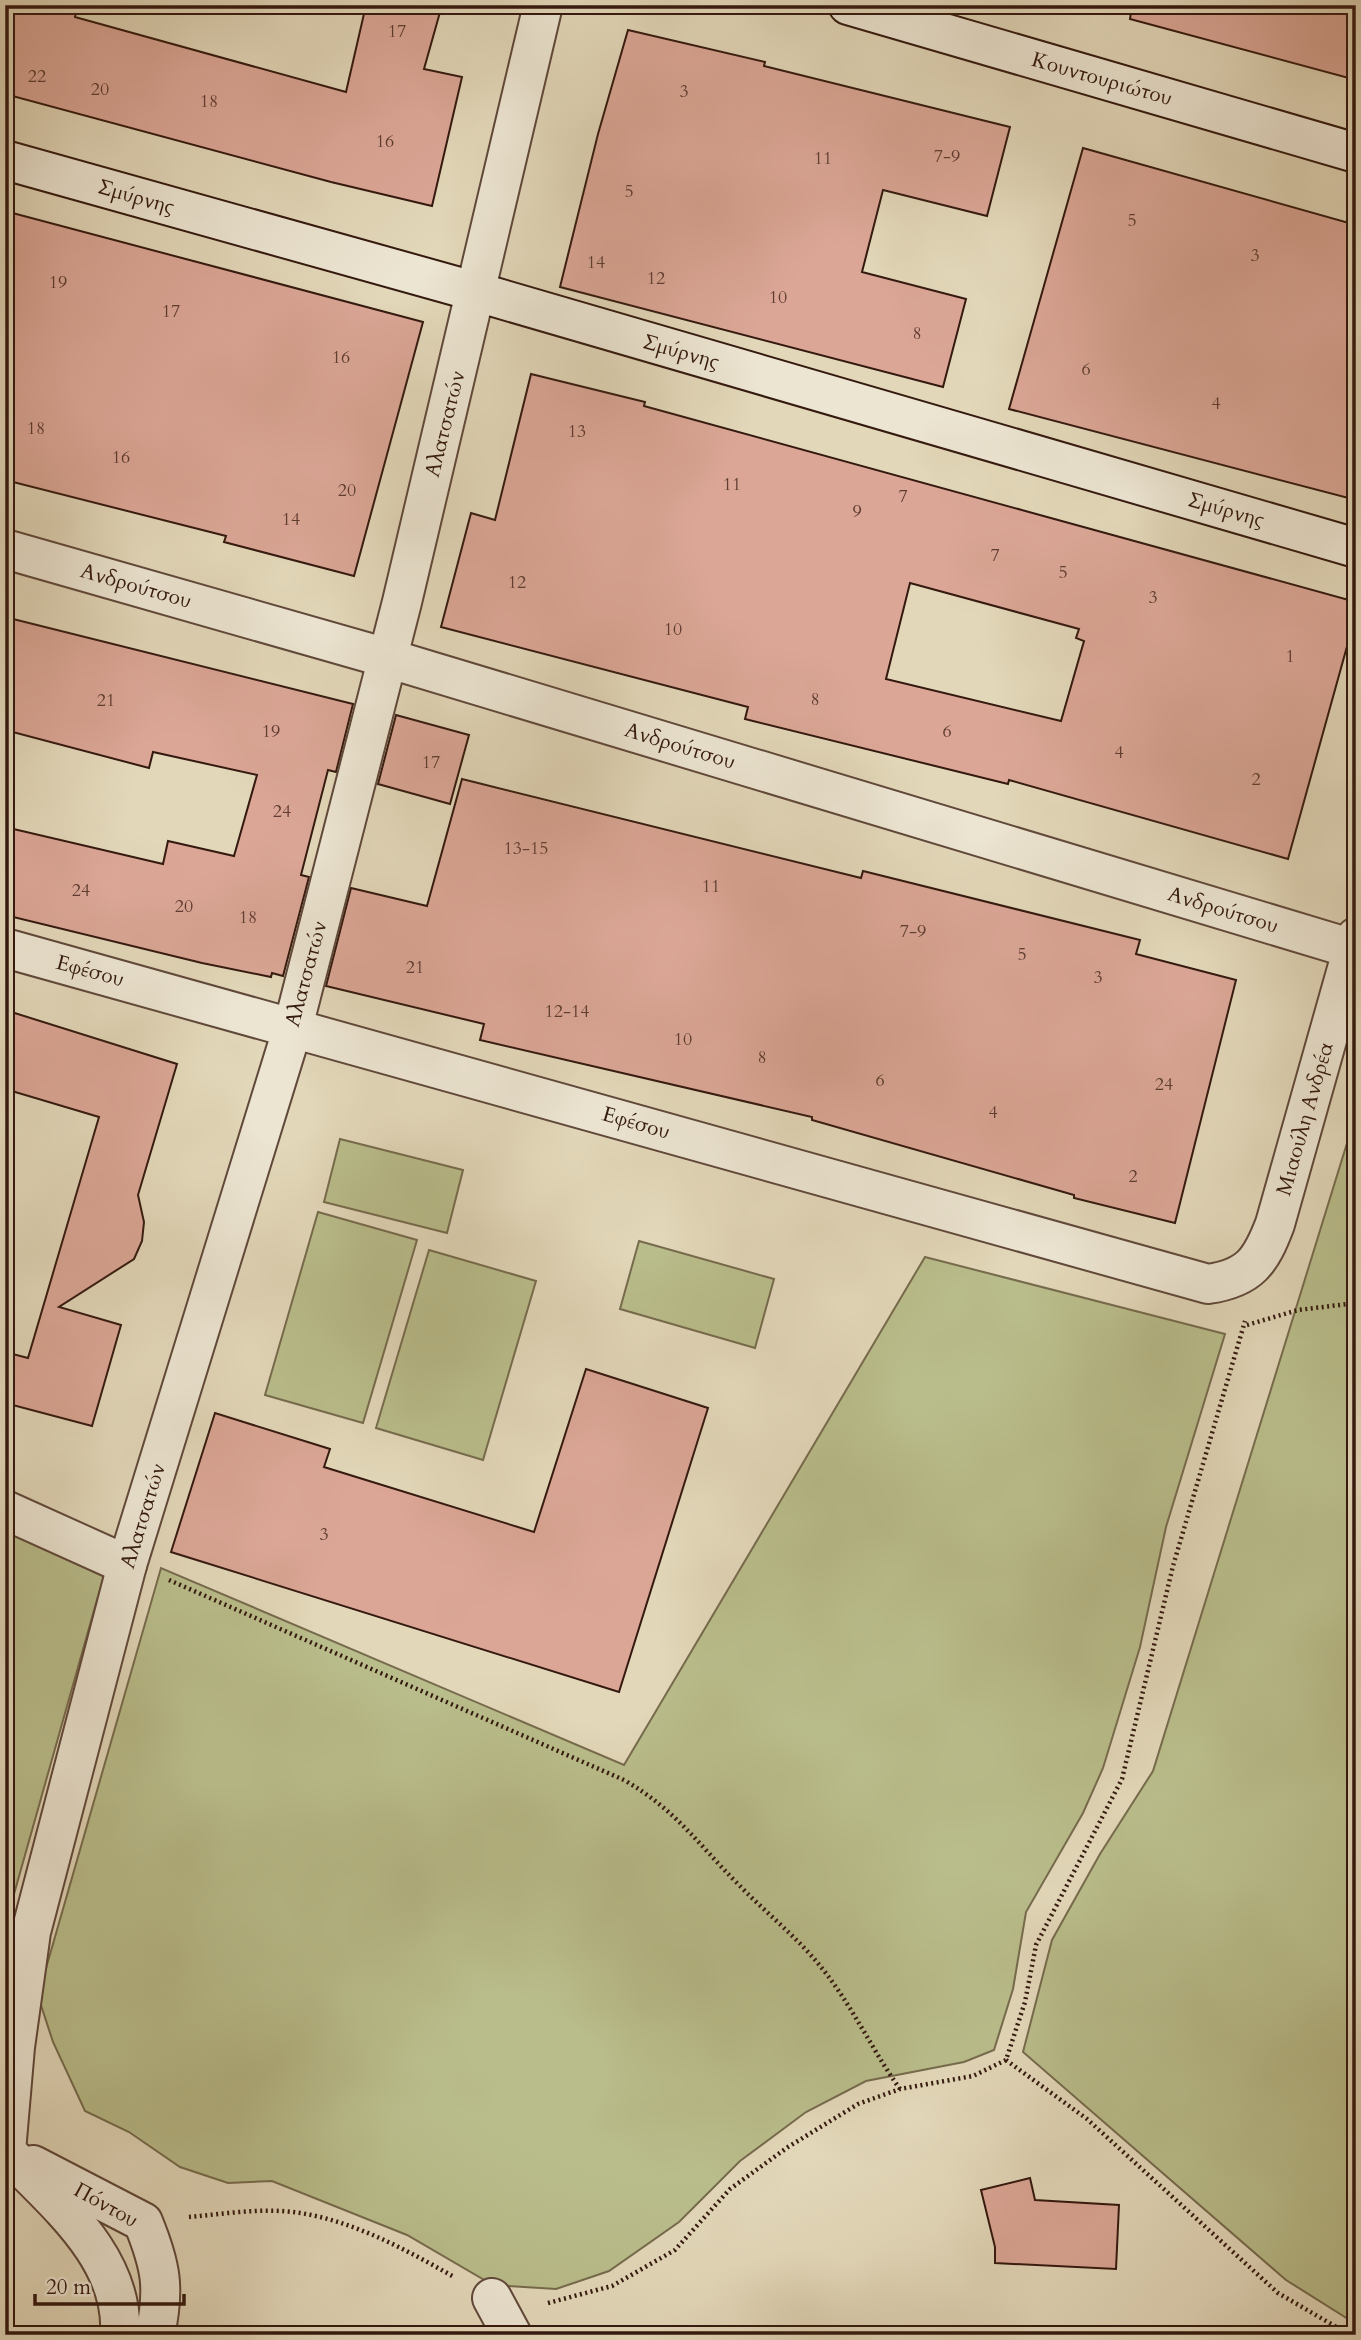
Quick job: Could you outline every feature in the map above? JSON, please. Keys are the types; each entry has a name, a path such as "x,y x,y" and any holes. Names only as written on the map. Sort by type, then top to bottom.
{"street":[{"name":"Αλατσατών","path":"6,2151 15,2047 31,1932 128,1565 293,1027 477,292 543,5"},
{"name":"Κουντουριώτου","path":"848,5 1356,153"},
{"name":"Σμύρνης","path":"5,160 477,292 1356,548"},
{"name":"Ανδρούτσου","path":"5,549 387,658 1354,943"},
{"name":"Μιαούλη Ανδρέα","path":"1262,1259 1345,1014 1354,943"},
{"name":"Εφέσου","path":"5,948 1208,1284 1233,1278 1262,1259"},
{"path":"5,1510 128,1565"},
{"path":"6,2151 102,2257 121,2316 120,2335"},
{"name":"Πόντου","path":"6,2151 143,2222 160,2265 161,2309 155,2335"},
{"path":"492,2298 512,2335"}],"path":[{"path":"143,2222 250,2212 293,2212 368,2233 416,2255 492,2298 554,2304 612,2286 675,2250 730,2189 788,2147 858,2104 900,2089 974,2076 1006,2060 1025,2002 1036,1945 1122,1779 1173,1566 1262,1259"},
{"path":"1244,1325 1298,1310 1356,1303"},
{"path":"128,1565 150,1571 611,1774 655,1798 690,1830 726,1873 821,1966 852,2010 876,2055 900,2089"},
{"path":"1006,2060 1087,2119 1278,2293 1350,2335"}],"green space":[{"path":"1356,1114 1356,2324 1286,2280 1023,2052 1052,1940 1100,1854 1153,1771"},
{"path":"340,1139 463,1170 447,1233 324,1202"},
{"path":"318,1212 417,1240 363,1423 265,1395"},
{"path":"639,1241 774,1279 755,1348 620,1309"},
{"path":"429,1250 536,1281 483,1460 376,1428"},
{"path":"925,1257 1225,1334 1166,1527 1140,1647 1103,1768 1083,1813 1026,1912 1013,1989 994,2050 964,2062 866,2081 806,2112 740,2161 679,2222 609,2271 556,2289 493,2285 407,2235 272,2181 228,2183 180,2167 129,2132 85,2111 53,2042 38,1996 161,1568 624,1765"},
{"path":"5,1528 104,1575 5,1926"}],"building":[{"path":"5,5 78,5 75,17 346,92 366,5 442,5 424,69 462,77 432,206 331,182 5,94"},
{"path":"1132,5 1356,5 1356,80 1130,19"},
{"path":"628,30 765,62 764,66 1010,127 987,216 883,190 862,272 966,299 943,387 560,287 598,134"},
{"path":"1083,148 1356,225 1356,500 1009,409"},
{"path":"5,211 423,322 354,576 224,542 226,536 5,480"},
{"path":"531,374 645,402 644,406 1356,602 1356,614 1288,859 1009,780 1008,784 745,719 748,707 441,627 471,513 495,520","holes":["910,583 1079,629 1076,638 1084,641 1061,721 886,679"]},
{"path":"5,617 353,704 336,772 328,770 301,875 309,877 283,976 272,973 271,977 202,963 5,915 5,827 163,864 168,841 234,856 257,775 153,752 149,768 5,730"},
{"path":"396,715 469,735 450,804 378,784"},
{"path":"462,779 861,878 863,871 1140,940 1136,954 1236,980 1175,1223 1074,1198 1074,1195 812,1120 812,1117 480,1040 484,1024 326,986 351,888 427,906"},
{"path":"5,1010 177,1064 138,1195 144,1222 142,1241 134,1259 59,1307 121,1325 92,1426 5,1403 5,1352 28,1358 99,1117 5,1089"},
{"path":"586,1369 708,1408 619,1692 171,1552 215,1413 330,1449 324,1467 534,1532"},
{"path":"1030,2178 1035,2200 1119,2205 1116,2269 995,2263 995,2247 981,2190"}]}
